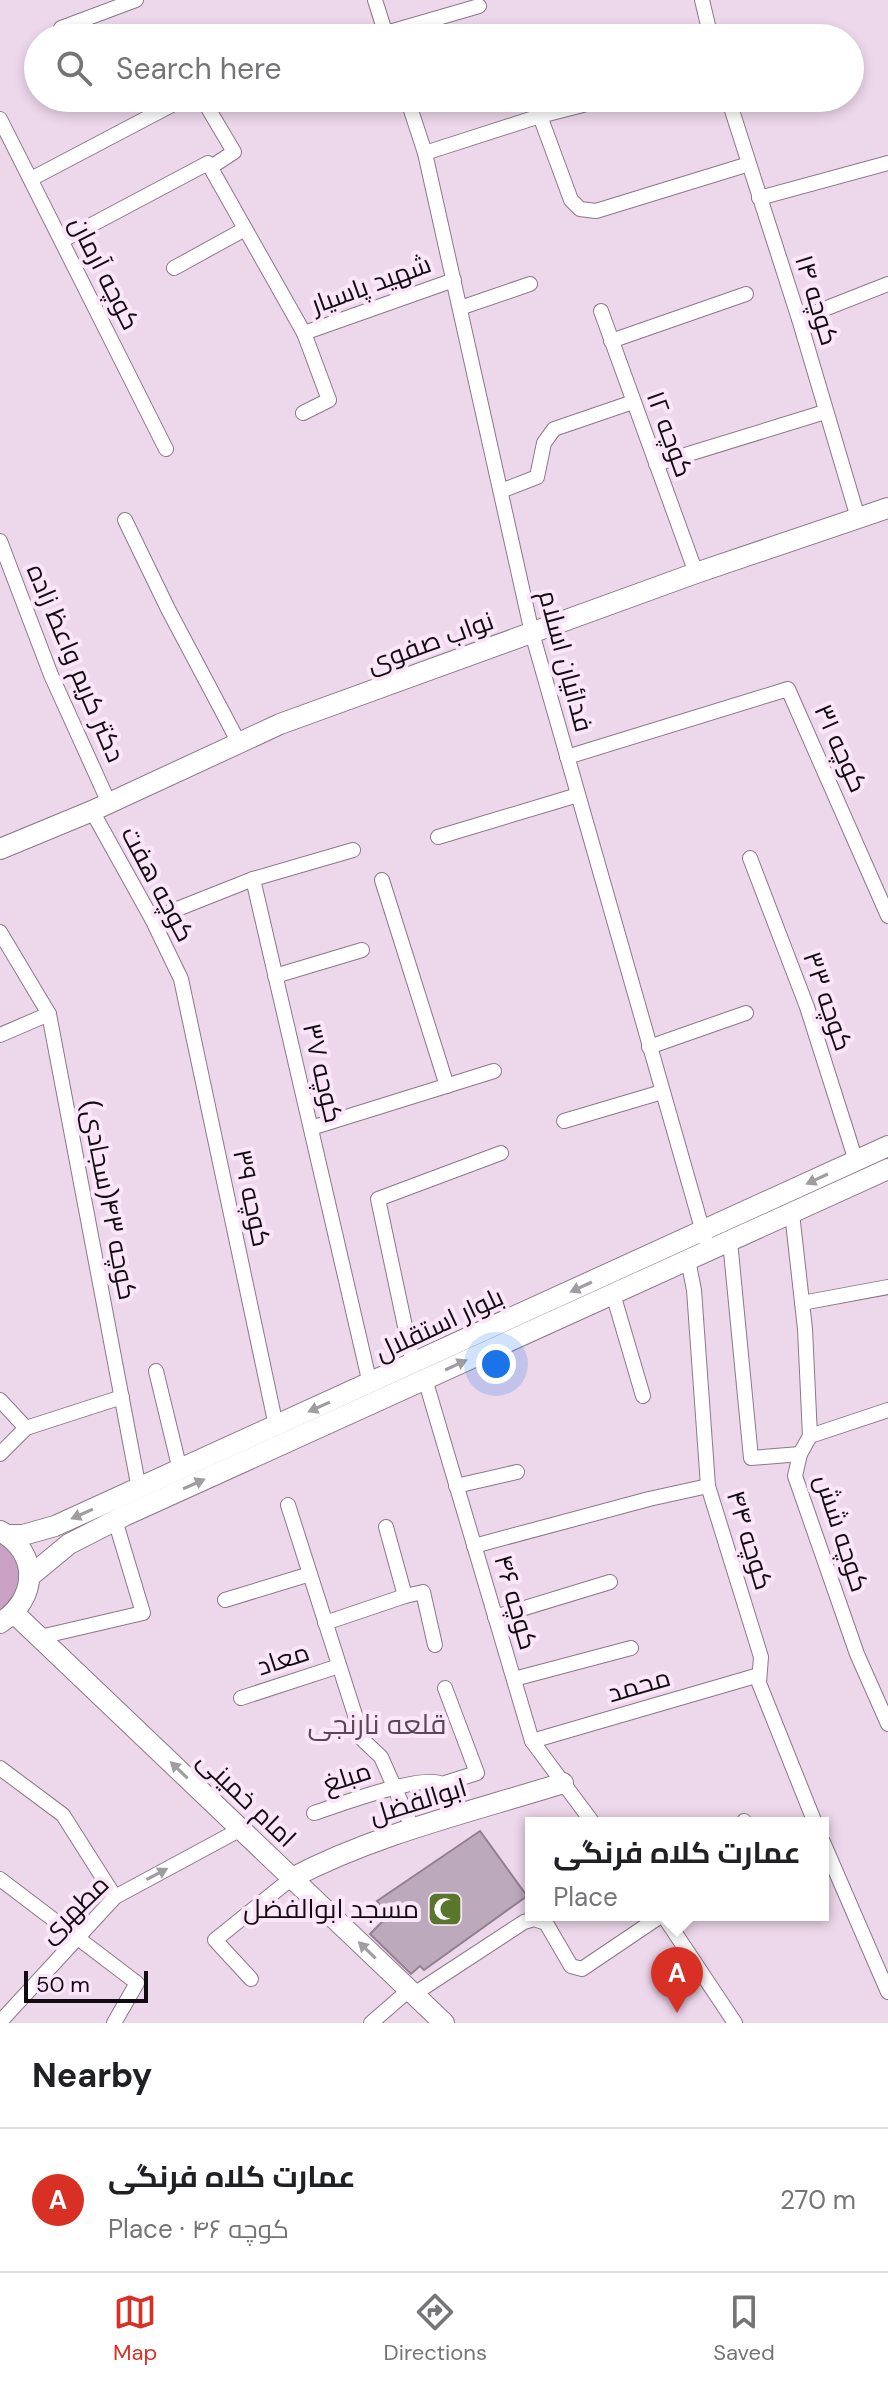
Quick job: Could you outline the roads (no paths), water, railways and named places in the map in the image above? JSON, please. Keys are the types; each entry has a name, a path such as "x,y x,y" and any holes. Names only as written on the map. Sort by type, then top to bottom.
{"main road":[{"name":"نواب صفوی","path":"0,849 100,807 280,724 696,573 888,508"},
{"name":"بلوار استقلال","path":"29,1577 69,1544 115,1520 419,1372 705,1241 888,1146"},
{"name":"بلوار استقلال","path":"4,1533 23,1535 55,1526 370,1384 419,1372 613,1294 688,1260 705,1241 730,1241 888,1169"},
{"path":"4,1533 19,1546 27,1561 29,1577 28,1590 7,1618"},
{"name":"امام خمینی","path":"7,1618 40,1637 444,2023"},
{"name":"ابوالفضل","path":"292,1878 359,1846 412,1827 563,1783"}],"street":[{"path":"72,24 136,0"},
{"path":"375,0 382,24"},
{"path":"702,0 708,24"},
{"path":"423,24 479,6"},
{"path":"31,179 158,112"},
{"path":"210,112 234,152 211,167"},
{"name":"فدائیان اسلام","path":"412,112 425,153 532,633 705,1241"},
{"path":"425,153 556,112"},
{"name":"کوچه ۱۴","path":"732,112 799,319 858,518"},
{"path":"540,116 571,200 580,209 596,211 749,164"},
{"name":"کوچه آرمان","path":"0,119 5,143 31,179 166,449"},
{"path":"63,240 208,163 304,333 329,400 303,413"},
{"path":"759,198 888,163"},
{"path":"174,268 245,229"},
{"name":"شهید پاسیار","path":"304,333 454,280"},
{"path":"460,308 530,284"},
{"path":"799,319 888,284"},
{"path":"611,341 746,294"},
{"name":"کوچه ۱۲","path":"601,311 696,573"},
{"path":"501,491 537,477 544,443 554,429 633,402"},
{"path":"656,464 825,412"},
{"path":"125,520 239,743"},
{"name":"دکتر کریم واعظ زاده","path":"0,541 3,561 51,675 100,807"},
{"name":"کوچه ۳۱","path":"567,757 788,689 888,916"},
{"path":"438,837 578,795"},
{"name":"کوچه هفت","path":"100,807 181,979"},
{"path":"152,919 253,879 353,850"},
{"name":"کوچه ۳۳","path":"750,858 807,1007 856,1161"},
{"name":"کوچه ۳۷","path":"253,879 370,1384"},
{"path":"382,880 447,1086"},
{"name":"کوچه ۴۳(سجادی)","path":"0,932 49,1014 139,1489"},
{"path":"275,976 362,950"},
{"name":"کوچه ۳۹","path":"181,979 276,1426"},
{"path":"649,1047 746,1013"},
{"path":"0,1035 49,1014"},
{"path":"311,1128 494,1071"},
{"path":"564,1121 662,1092"},
{"name":"کوچه ۴۶","path":"501,1153 378,1199 419,1372 532,1741 588,1817"},
{"path":"792,1213 802,1303 810,1436 888,1410"},
{"path":"730,1241 751,1458 800,1454"},
{"name":"کوچه ۴۴","path":"688,1260 694,1290 708,1486 761,1657 759,1683 813,1817"},
{"path":"802,1303 888,1287"},
{"path":"613,1294 643,1396"},
{"path":"156,1371 180,1470"},
{"path":"0,1454 26,1428 122,1397"},
{"path":"0,1400 26,1428"},
{"name":"کوچه شش","path":"810,1436 800,1454 795,1476 857,1654 888,1724"},
{"path":"456,1486 517,1472"},
{"path":"474,1546 708,1486"},
{"path":"288,1505 363,1740 381,1757 412,1827"},
{"path":"40,1637 143,1613 115,1520"},
{"path":"386,1527 405,1596"},
{"path":"225,1600 310,1574"},
{"path":"495,1617 610,1582"},
{"path":"325,1623 423,1592 435,1645"},
{"path":"514,1679 631,1648"},
{"name":"معاد","path":"241,1698 339,1666"},
{"name":"محمد","path":"532,1741 759,1675"},
{"name":"مبلغ","path":"314,1813 394,1788 436,1781 442,1784 477,1773 445,1688"},
{"path":"0,1768 63,1815 115,1897"},
{"name":"مطهری","path":"0,2022 115,1897 241,1829"},
{"path":"829,1856 888,1992"},
{"path":"251,1979 215,1940 292,1878"},
{"path":"0,1879 137,1983 114,2023"},
{"path":"371,2023 412,1992 527,1921"},
{"path":"540,1921 546,1923 571,1966 582,1969 654,1921"},
{"path":"667,1921 735,2023"}],"place":[{"name":"مسجد ابوالفضل","path":"445,1909"},
{"name":"عمارت کلاه فرنگی","path":"677,2013"}],"district":[{"name":"قلعه نارنجی","path":"377,1724"}]}
